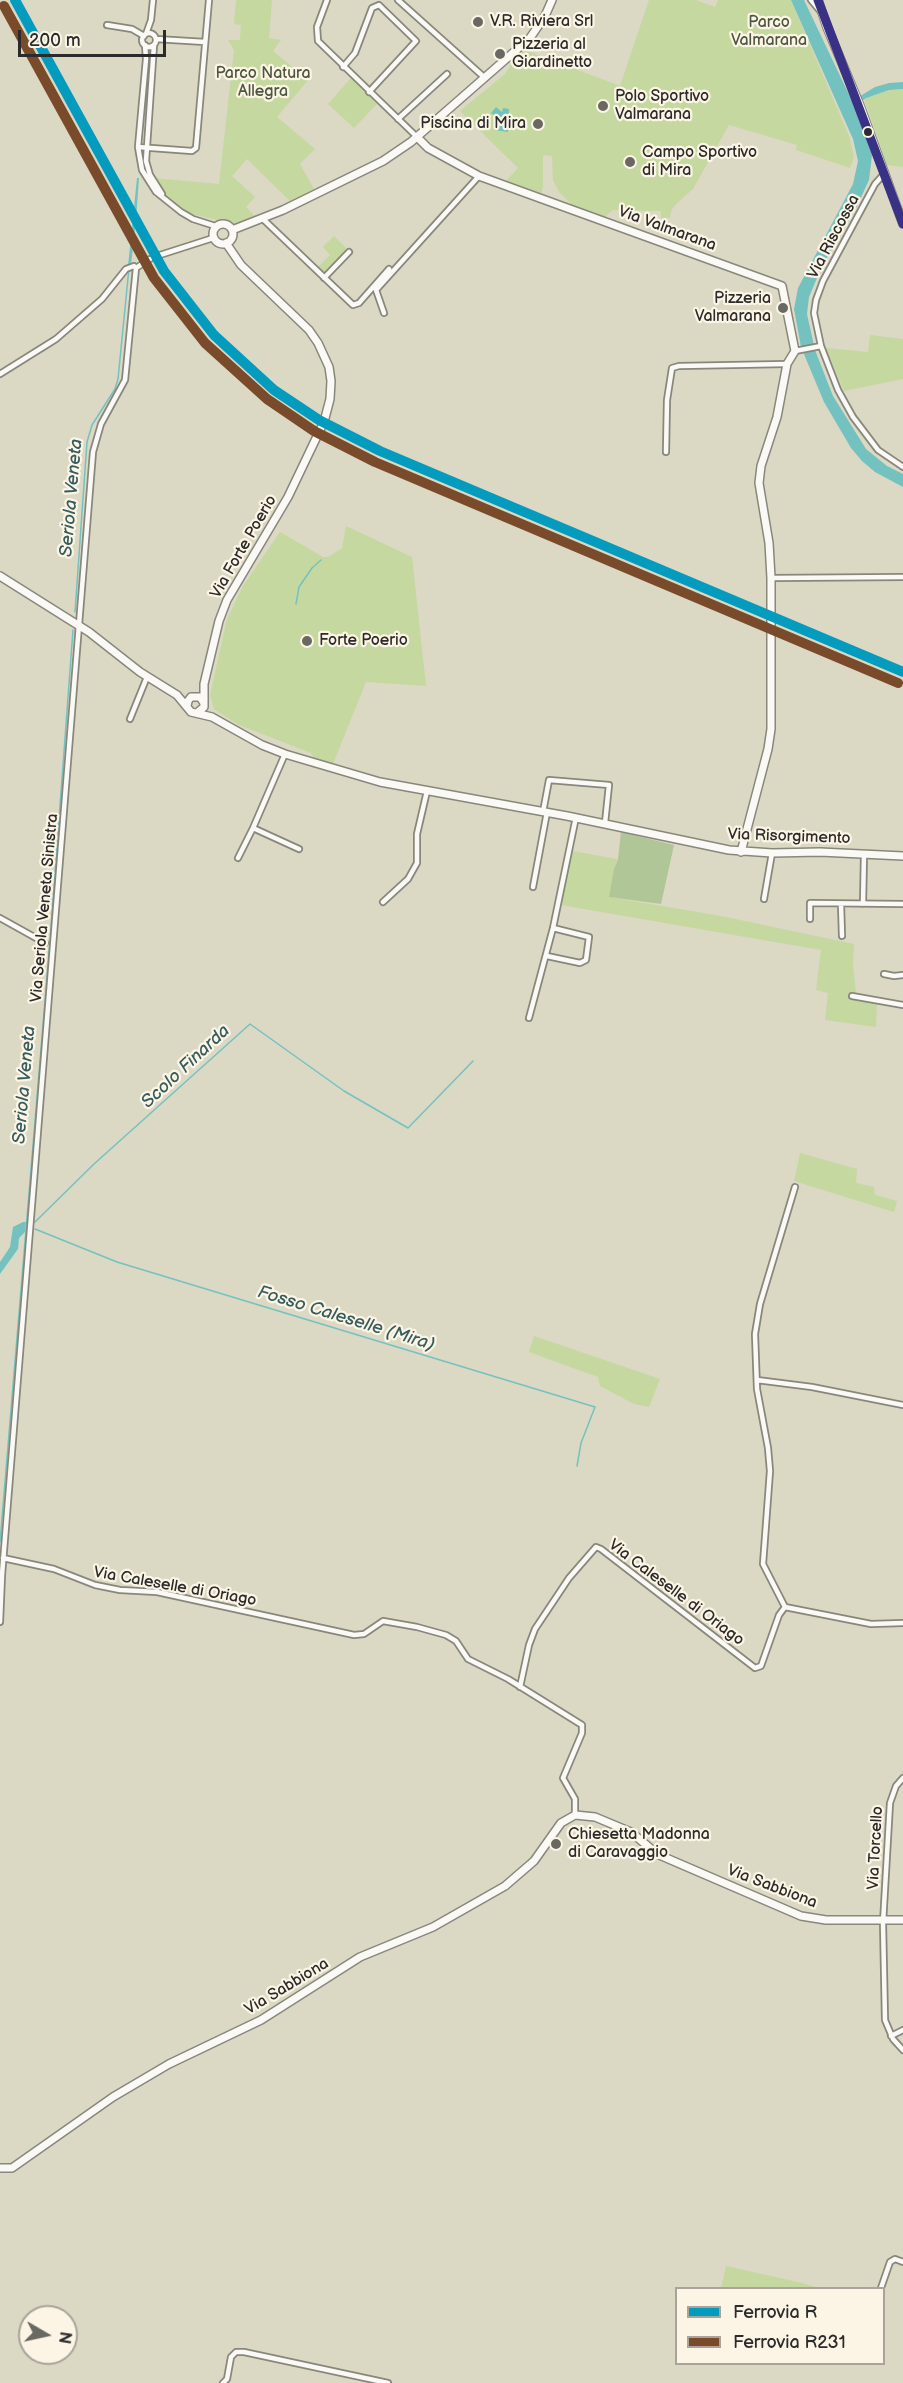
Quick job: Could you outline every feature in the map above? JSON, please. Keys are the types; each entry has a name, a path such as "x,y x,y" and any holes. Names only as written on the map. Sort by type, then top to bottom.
{"main road":[{"path":"818,0 903,224"}],"street":[{"path":"153,0 151,20 145,35 146,59 138,147 139,160 144,175 156,192 193,219 215,226 226,224 232,230 232,237 226,243 218,243 213,238 212,231 215,226"},
{"path":"138,147 192,151 195,149 209,0"},
{"path":"327,0 317,27 317,38 322,47 417,137"},
{"path":"398,0 486,78"},
{"path":"232,230 263,219 383,161 417,137 530,38 545,16 552,0"},
{"path":"812,0 822,13"},
{"path":"343,67 355,53 372,8 379,5 417,41 369,92"},
{"path":"151,20 155,37 146,147 148,170 167,201"},
{"path":"107,26 132,29 155,37 205,42"},
{"path":"145,45 148,47 154,45"},
{"path":"398,118 447,74"},
{"name":"Via Valmarana","path":"417,137 428,148 479,176 779,284 798,351"},
{"name":"Via Riscossa","path":"884,174 875,184 818,293 814,319 820,346 838,390 866,437 878,450 903,467"},
{"path":"384,314 376,290 479,176"},
{"path":"263,219 351,304 356,305 389,269"},
{"path":"160,255 213,238"},
{"path":"226,243 241,265 309,330 318,342 329,367 331,381 330,399 325,418"},
{"path":"324,278 349,252"},
{"path":"0,374 56,339 102,298 126,269 150,259"},
{"name":"Via Seriola Veneta Sinistra","path":"0,1622 3,1558 94,444 101,424 124,380 135,267"},
{"path":"741,852 770,736 771,578 769,543 759,477 776,422 787,364 798,351 820,346"},
{"path":"666,452 666,400 672,368 682,365 787,364"},
{"name":"Via Forte Poerio","path":"204,684 219,621 227,600 288,497 321,428"},
{"name":"Via Risorgimento","path":"0,576 80,626 147,677 177,695 190,712 212,717 247,738 285,754 380,782 576,817 741,852 903,856"},
{"path":"771,578 903,577"},
{"path":"130,719 147,677"},
{"path":"187,706 188,701 204,684"},
{"path":"197,713 203,710 204,684"},
{"name":"Via Risorgimento","path":"177,695 200,698 212,717"},
{"path":"238,858 254,828 285,754"},
{"path":"533,887 549,780 609,785 604,823"},
{"path":"383,902 408,879 417,863 417,834 427,791"},
{"path":"529,1018 554,928 576,817"},
{"path":"254,828 299,849"},
{"path":"764,899 772,854"},
{"path":"863,904 864,854"},
{"path":"810,919 810,903 903,904"},
{"path":"841,904 842,936"},
{"path":"0,918 45,942"},
{"path":"547,956 580,963 586,960 589,937 554,928"},
{"path":"884,974 903,975"},
{"path":"852,996 903,1005"},
{"path":"795,1187 756,1323 757,1380 770,1471 763,1564 785,1607 879,1625 903,1623"},
{"path":"757,1380 903,1405"},
{"name":"Via Caleselle di Oriago","path":"3,1558 54,1569 78,1580 102,1587 157,1592 354,1635 363,1634 383,1621 433,1631 456,1641 468,1659 520,1687 529,1645 535,1629 569,1578 596,1547 755,1668 761,1666 779,1615 785,1607"},
{"path":"520,1687 582,1725 582,1733 563,1778 576,1802 575,1815"},
{"name":"Via Torcello","path":"891,2036 885,2020 884,1920 890,1803 896,1786 902,1780"},
{"name":"Via Sabbiona","path":"0,2168 12,2168 113,2097 169,2064 283,2008 360,1957 433,1927 505,1886 534,1861 561,1823 575,1815 589,1816 615,1824 638,1836 657,1854 801,1916 826,1920 903,1920"},
{"path":"903,2030 891,2036 903,2050"},
{"path":"881,2287 890,2262 895,2259 903,2262"},
{"path":"223,2383 231,2357 236,2352 388,2383"}],"green space":[{"name":"Parco Natura Allegra","path":"236,0 272,0 269,38 281,40 273,51 308,80 277,117 315,149 300,164 314,189 290,201 247,159 232,176 255,197 246,207 257,218 238,225 188,213 164,194 153,178 219,184 234,50 228,40 240,40 241,25 234,24"},
{"name":"Polo Sportivo Valmarana","path":"649,0 696,0 715,7 718,0 791,0 849,136 854,157 850,168 796,150 797,145 729,125 693,189 676,204 671,211 670,218 661,218 661,211 613,210 603,218 572,205 559,192 553,180 552,156 543,155 541,193 506,181 518,168 460,111 505,74 525,50 620,86"},
{"path":"351,78 377,104 354,128 328,104"},
{"path":"903,89 903,167 887,165 864,99 889,90"},
{"path":"334,236 348,250 325,274 318,267 330,255 323,247"},
{"path":"870,335 903,339 903,379 844,391 826,348 868,352"},
{"path":"346,526 412,557 426,686 366,682 333,764 239,725 214,709 210,695 227,619 243,586 280,532 323,557 328,557 342,548"},
{"path":"621,832 674,845 661,904 609,897 618,859"},
{"path":"567,850 617,859 609,897 721,916 854,944 853,965 856,994 877,1003 876,1027 825,1020 828,993 816,990 821,950 555,904"},
{"path":"800,1153 857,1169 856,1183 874,1187 875,1195 897,1201 894,1212 794,1181"},
{"path":"534,1336 660,1379 649,1407 634,1404 600,1386 598,1377 529,1352"},
{"path":"726,2266 816,2287 721,2287"}],"water":[{"path":"791,0 804,0 852,101 875,87 903,82 903,89 889,90 864,99 857,109 872,155 869,180 857,206 822,266 809,297 807,314 815,350 833,396 866,449 887,466 903,474 903,487 875,472 851,448 824,402 801,347 794,309 798,288 853,184 858,161 853,139"},
{"path":"496,107 502,112 503,108 509,109 508,132 494,130 495,125 501,123 501,120 491,113"},
{"path":"137,178 139,178 136,220 131,265 128,266"},
{"path":"26,1222 25,1232 19,1238 18,1249 0,1274 0,1262 10,1247 13,1227"}],"waterway":[{"name":"Seriola Veneta","path":"75,612 87,442 92,425 115,389 118,379 129,268"},
{"path":"296,604 299,587 312,568 321,560"},
{"name":"Seriola Veneta","path":"0,1542 50,941 73,630"},
{"name":"Scolo Finarda","path":"35,1222 94,1164 250,1024 344,1091 408,1128 473,1061"},
{"name":"Fosso Caleselle (Mira)","path":"35,1229 117,1262 595,1407 581,1443 577,1466"}],"rail line":[{"name":"R","path":"15,0 164,271 214,335 274,390 319,420 380,451 903,672"},
{"name":"R231","path":"4,6 154,278 205,343 267,399 314,431 375,462 898,683"}],"transit line":[{"path":"818,0 903,224"}],"place":[{"name":"V.R. Riviera Srl","path":"478,22"},
{"name":"Pizzeria al Giardinetto","path":"500,54"},
{"name":"Polo Sportivo Valmarana","path":"603,106"},
{"name":"Piscina di Mira","path":"538,124"},
{"name":"Campo Sportivo di Mira","path":"630,162"},
{"name":"Pizzeria Valmarana","path":"783,308"},
{"name":"Forte Poerio","path":"307,641"},
{"name":"Chiesetta Madonna di Caravaggio","path":"556,1844"}],"park label":[{"name":"Parco Valmarana","path":"769,32"}]}
